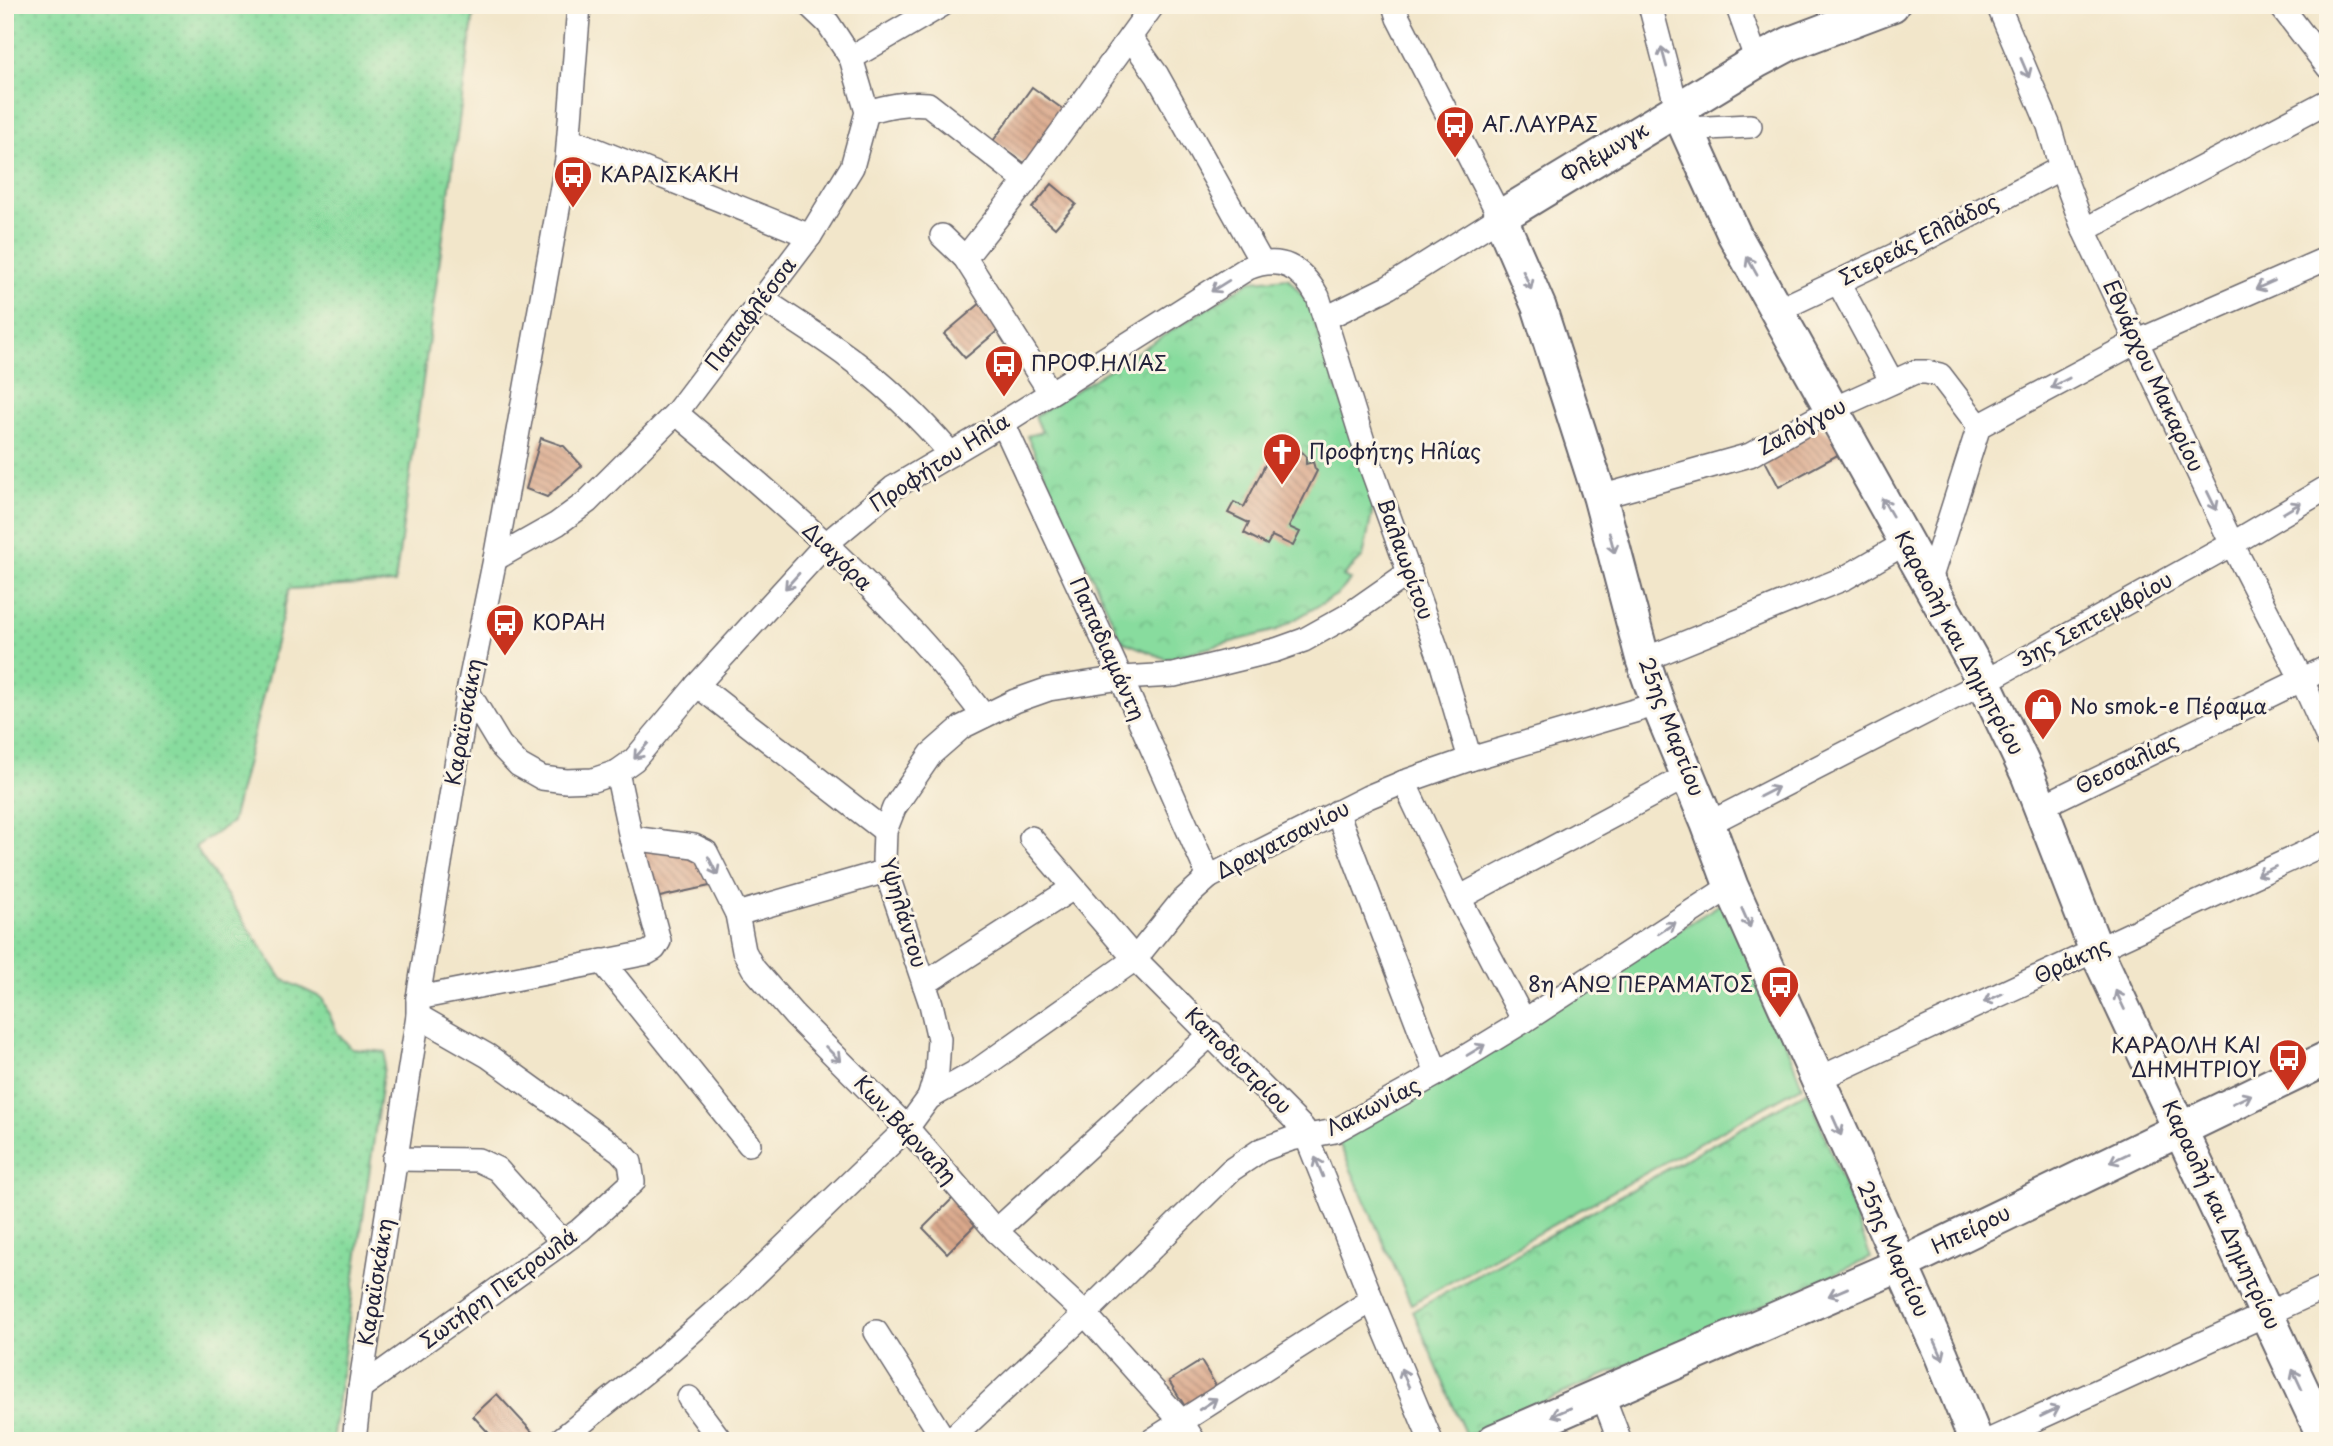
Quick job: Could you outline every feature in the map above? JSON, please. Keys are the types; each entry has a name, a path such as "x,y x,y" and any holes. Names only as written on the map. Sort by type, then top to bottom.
{"street":[{"name":"Καραϊσκάκη","path":"354,1441 394,1159 468,692 495,559 569,139 579,5"},
{"path":"809,5 828,23 851,58 867,112 894,104 928,104 1026,181"},
{"path":"851,58 942,5"},
{"path":"965,258 1026,181 1153,5"},
{"name":"25ης Μαρτίου","path":"1394,5 1398,18 1500,217 1539,307 1600,497 1643,660 1658,704 1689,775 1731,886 1976,1441"},
{"name":"Καραολή και Δημητρίου","path":"1650,5 1682,119 1734,234 1984,682 2028,775 2096,950 2326,1441"},
{"path":"1737,5 1757,61"},
{"name":"Φλέμινγκ","path":"1326,318 1389,287 1500,217 1682,119 1757,61 1789,44 1892,5"},
{"name":"Εθνάρχου Μακαρίου","path":"1998,5 2049,126 2061,168 2084,229 2232,544 2302,680 2328,738"},
{"path":"2280,5 2328,67"},
{"path":"1130,37 1157,75 1262,263 1275,262 1298,272 1314,290 1326,318"},
{"path":"2084,229 2328,101"},
{"name":"Παπαφλέσσα","path":"495,559 556,524 587,502 676,413 810,236 852,167 867,112"},
{"path":"1682,119 1750,126"},
{"path":"569,139 810,236"},
{"name":"Στερεάς Ελλάδος","path":"1776,311 1893,256 2061,168"},
{"path":"942,236 965,258 1050,391"},
{"path":"1929,583 1979,426 2136,342 2328,258"},
{"name":"Προφήτου Ηλία","path":"468,692 500,745 519,765 542,778 566,781 593,779 617,772 634,760 697,685 826,544 893,488 1003,423 1248,268 1262,263"},
{"path":"1838,282 1892,382"},
{"path":"762,299 847,357 889,390 924,423 951,454"},
{"name":"Βαλαωρίτου","path":"1326,318 1370,464 1441,661 1470,759"},
{"name":"Ζαλόγγου","path":"1600,497 1750,455 1831,410 1915,372 1940,376 1979,426"},
{"name":"Διαγόρα","path":"676,413 752,476 826,544 947,667 984,716"},
{"name":"Παπαδιαμάντη","path":"1003,423 1209,877"},
{"name":"3ης Σεπτεμβρίου","path":"1708,824 1984,682 2232,544 2328,487"},
{"path":"1643,660 1844,578 1907,542"},
{"name":"Υψηλάντου","path":"559,1441 699,1326 907,1128 929,1098 937,1071 939,1039 884,860 885,831 894,808 931,754 962,727 1049,689 1121,678 1174,675 1276,650 1304,640 1359,609 1410,572"},
{"name":"Θεσσαλίας","path":"2040,807 2328,667"},
{"path":"697,685 885,831"},
{"name":"Δραγατσανίου","path":"929,1098 974,1073 1135,959 1180,903 1209,877 1337,812 1404,782 1470,759 1658,704"},
{"path":"418,1007 602,961 647,953 654,949 659,941 631,838 617,772"},
{"path":"1459,898 1689,775"},
{"path":"1404,782 1459,898 1524,1021"},
{"path":"1337,812 1437,1074"},
{"name":"Κων.Βάρναλη","path":"631,838 694,846 706,852 737,914 744,951 752,968 794,1015 907,1128 996,1231 1085,1314 1181,1421 1194,1441"},
{"name":"Καποδιστρίου","path":"1031,838 1135,959 1303,1128 1431,1441"},
{"name":"Θράκης","path":"1816,1080 2328,842"},
{"path":"737,914 886,872"},
{"name":"Λακωνίας","path":"947,1441 1085,1314 1231,1170 1261,1150 1290,1139 1335,1130 1437,1074 1524,1021 1731,886"},
{"path":"924,984 1073,888"},
{"path":"602,961 749,1144"},
{"name":"Σωτήρη Πετρουλά","path":"360,1388 580,1230 633,1182 630,1162 621,1151 418,1007"},
{"path":"996,1231 1212,1034"},
{"name":"Ηπείρου","path":"1494,1441 1900,1265 2328,1058"},
{"path":"394,1159 478,1160 498,1168 563,1242"},
{"path":"1989,1441 2266,1312 2328,1286"},
{"path":"1151,1441 1372,1300"},
{"path":"876,1332 947,1441"},
{"path":"1602,1394 1620,1441"},
{"path":"689,1398 722,1441"}],"green space":[{"path":"5,5 475,5 395,583 289,589 232,822 195,847 282,979 322,998 338,1034 352,1049 386,1052 332,1441 5,1441"},
{"path":"1288,278 1307,301 1375,499 1363,557 1343,576 1351,580 1338,594 1277,630 1166,659 1122,641 1027,436 1042,432 1035,416 1251,281"},
{"path":"1730,898 1802,1086 1411,1304 1339,1143"},
{"path":"1808,1091 1871,1258 1466,1436 1413,1311"}],"building":[{"path":"1032,87 1064,110 1026,164 993,141"},
{"path":"1052,184 1076,204 1055,228 1032,208"},
{"path":"982,302 1002,327 965,358 944,334"},
{"path":"1818,427 1838,439 1845,451 1779,487 1763,457"},
{"path":"541,438 564,446 582,466 547,497 526,489"},
{"name":"Προφήτης Ηλίας","path":"1283,447 1289,454 1293,450 1301,451 1306,456 1306,464 1313,462 1317,471 1289,527 1300,532 1293,546 1272,536 1267,545 1244,533 1249,523 1228,513 1234,502 1244,507 1273,449"},
{"path":"637,845 696,851 714,885 655,898"},
{"path":"955,1196 979,1221 947,1253 923,1228"},
{"path":"1201,1361 1218,1389 1186,1408 1169,1381"},
{"path":"497,1394 535,1435 529,1441 496,1441 473,1416"}],"place":[{"name":"ΑΓ.ΛΑΥΡΑΣ","path":"1455,159"},
{"name":"ΚΑΡΑΙΣΚΑΚΗ","path":"573,209"},
{"name":"ΠΡΟΦ.ΗΛΙΑΣ","path":"1004,398"},
{"name":"Προφήτης Ηλίας","path":"1282,486"},
{"name":"ΚΟΡΑΗ","path":"505,657"},
{"name":"No smok-e Πέραμα","path":"2043,741"},
{"name":"8η ΑΝΩ ΠΕΡΑΜΑΤΟΣ","path":"1780,1019"},
{"name":"ΚΑΡΑΟΛΗ ΚΑΙ ΔΗΜΗΤΡΙΟΥ","path":"2288,1092"}]}
